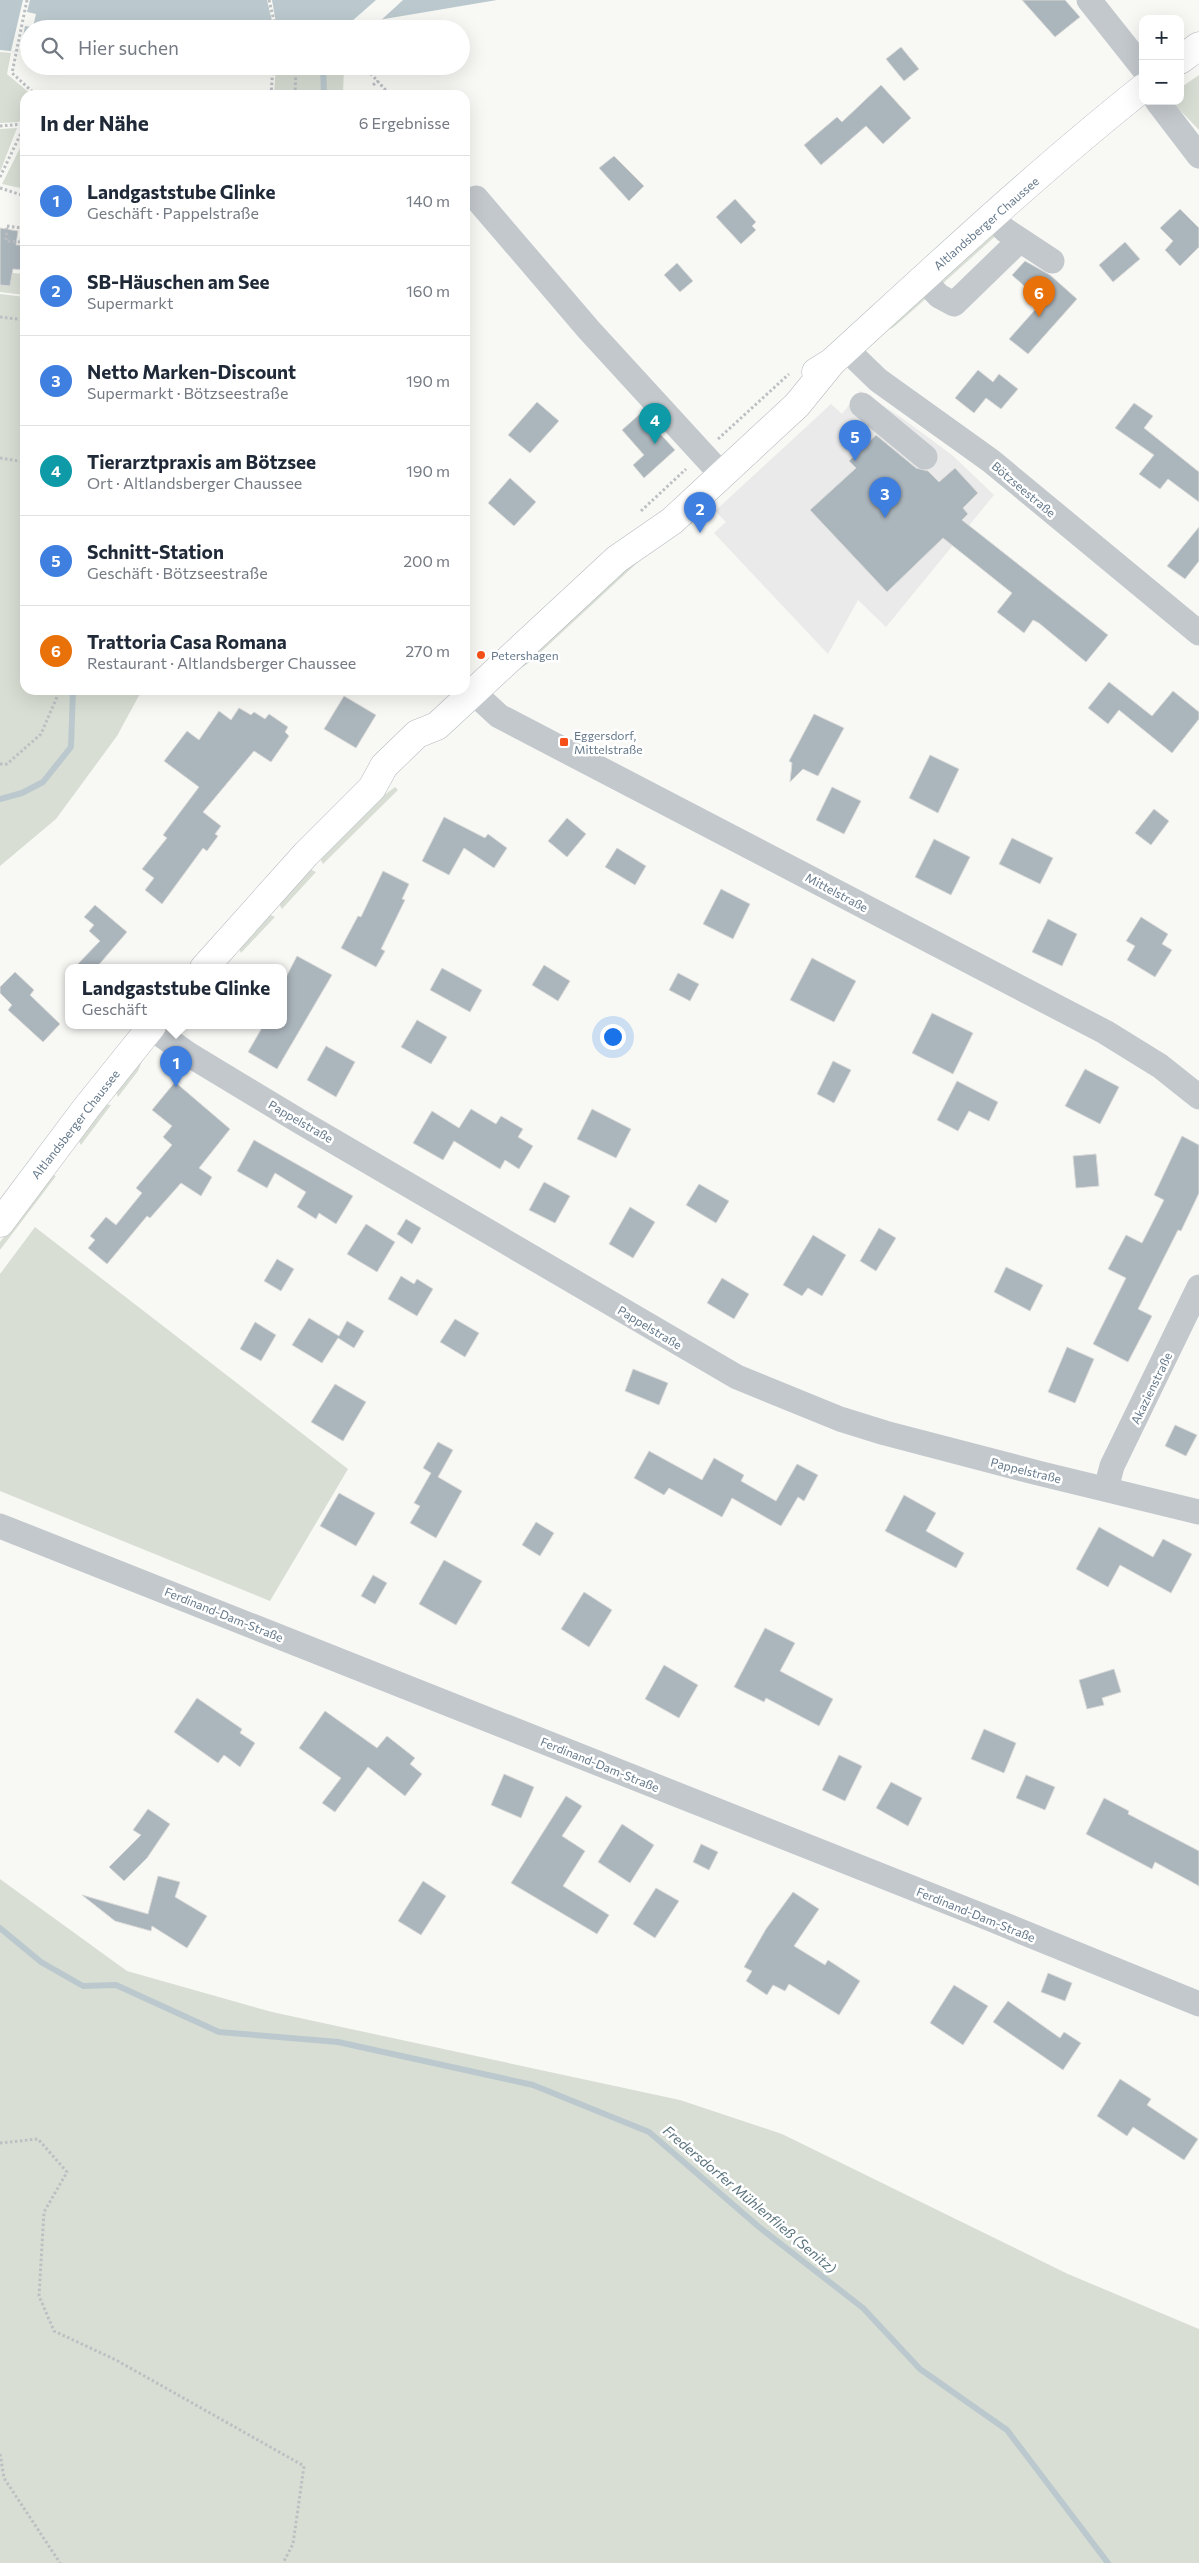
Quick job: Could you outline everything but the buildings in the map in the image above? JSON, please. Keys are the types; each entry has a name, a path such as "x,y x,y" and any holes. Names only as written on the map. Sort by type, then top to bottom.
{"main road":[{"path":"1184,57 1199,46"},
{"name":"Altlandsberger Chaussee","path":"470,695 618,559 672,521 711,464 797,405 839,356 922,279 1139,91"},
{"name":"Altlandsberger Chaussee","path":"208,964 306,854 372,788 396,777 412,764 428,746 437,726 470,695"},
{"name":"Altlandsberger Chaussee","path":"0,1223 149,1029"}],"street":[{"path":"1089,0 1139,63"},
{"path":"1160,105 1199,156"},
{"path":"476,198 589,330 711,464"},
{"path":"992,217 1006,230 1052,261"},
{"path":"922,279 939,296 954,304 1020,240"},
{"name":"Bötzseestraße","path":"839,356 878,380 991,461 1199,633"},
{"path":"862,405 925,457"},
{"name":"Mittelstraße","path":"473,692 499,716 1105,1032 1160,1066 1199,1097"},
{"name":"Pappelstraße","path":"155,1029 188,1054 299,1121 737,1377 840,1419 885,1433 1199,1512"},
{"name":"Akazienstraße","path":"1106,1489 1112,1466 1199,1287"},
{"name":"Ferdinand-Dam-Straße","path":"0,1526 966,1909 1199,2004"}],"path":[{"path":"23,20 27,0"},
{"path":"269,0 274,20"},
{"path":"20,35 12,74 30,90"},
{"path":"271,90 272,75"},
{"path":"295,90 296,75"},
{"path":"373,75 386,90"},
{"path":"373,85 378,81"},
{"path":"0,126 20,125"},
{"path":"0,177 20,135"},
{"path":"0,188 20,194"},
{"path":"20,226 7,226 5,238 9,243 20,242"},
{"path":"0,317 20,319"},
{"path":"711,464 794,370"},
{"path":"0,458 20,461"},
{"path":"0,764 7,764 41,734 58,695"},
{"path":"0,2143 38,2139 67,2172 44,2212 39,2296 54,2331 116,2360 304,2466 293,2544 283,2563"},
{"path":"0,2454 4,2478 60,2563"}],"shaded area":[{"path":"0,0 497,0 378,20 20,20 20,52 0,50"},
{"path":"0,52 11,53 7,74 26,90 20,90 19,122 0,123"},
{"path":"275,75 344,75 343,90 274,90"},
{"path":"1199,75 1199,130 1175,105 1184,105 1184,85"},
{"path":"17,128 0,172 0,129"},
{"path":"20,148 20,188 2,184"},
{"path":"994,231 1000,232 940,286 937,281"},
{"path":"0,272 20,274 20,294 0,292"},
{"path":"924,293 930,295 891,329 888,326"},
{"path":"0,294 20,296 20,695 139,695 117,736 56,819 0,866"},
{"path":"860,391 902,418 952,455 994,495 886,627 858,600 828,654 714,533 726,522 715,511 831,404 842,414"},
{"path":"663,539 530,662 514,673 605,586"},
{"path":"395,787 398,790 323,864 319,857 370,806"},
{"path":"308,868 316,872 282,909 278,902"},
{"path":"266,913 275,917 241,953 238,945"},
{"path":"143,1059 138,1071 118,1097 115,1090"},
{"path":"103,1104 111,1105 81,1145 77,1138"},
{"path":"49,1174 56,1176 0,1250 0,1242"},
{"path":"35,1227 348,1469 270,1601 0,1491 0,1274"},
{"path":"0,1879 127,1971 272,2012 680,2100 782,2134 1068,2274 1199,2329 1199,2563 0,2563"}],"pier":[{"path":"23,0 30,0 27,12 36,14 35,20 20,20 20,52 11,51"},
{"path":"267,0 272,0 275,20 272,20"},
{"path":"376,0 403,0 381,20 353,20"}],"waterway":[{"name":"Fredersdorfer Mühlenfließ (Senitz)","path":"323,75 324,90"},
{"name":"Fredersdorfer Mühlenfließ (Senitz)","path":"0,799 22,793 43,782 71,747 73,695"},
{"name":"Fredersdorfer Mühlenfließ (Senitz)","path":"0,1928 41,1962 83,1986 116,1985 219,2032 338,2042 533,2085 649,2132 759,2227 863,2308 920,2369 1007,2430 1108,2563"}],"place":[{"name":"Trattoria Casa Romana","path":"1039,317"},
{"name":"Tierarztpraxis am Bötzsee","path":"655,444"},
{"name":"Schnitt-Station","path":"855,461"},
{"name":"Netto Marken-Discount","path":"885,518"},
{"name":"SB-Häuschen am See","path":"700,533"},
{"name":"Petershagen","path":"481,655"},
{"name":"Eggersdorf, Mittelstraße","path":"564,742"},
{"name":"Landgaststube Glinke","path":"176,1087"}]}
